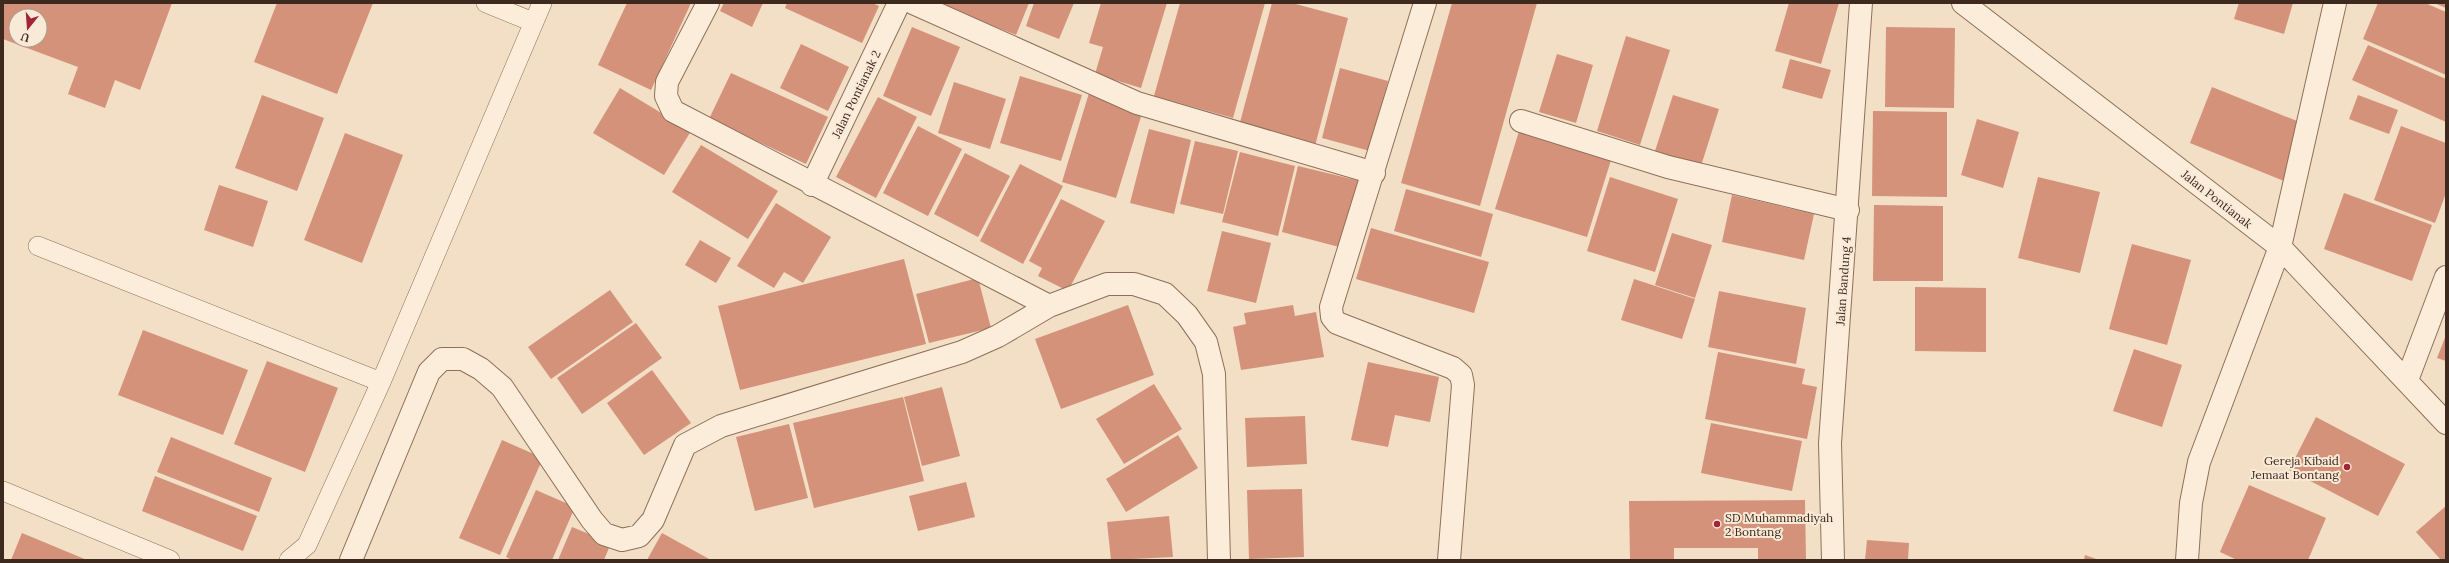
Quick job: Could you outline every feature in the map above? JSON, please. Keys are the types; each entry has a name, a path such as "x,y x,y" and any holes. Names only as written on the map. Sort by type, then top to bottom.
{"street":[{"path":"708,3 667,82 666,96 672,111 812,185 1049,306"},
{"name":"Jalan Pontianak 2","path":"812,185 899,3"},
{"path":"913,3 1137,103 1374,173"},
{"path":"1425,3 1374,173 1331,307 1332,316 1337,323 1453,368 1461,375 1463,385 1449,560"},
{"name":"Jalan Bandung 4","path":"1833,560 1830,443 1848,210 1861,3"},
{"name":"Jalan Pontianak","path":"1963,3 2280,247 2446,423"},
{"path":"2187,560 2191,503 2199,462 2280,247 2335,3"},
{"path":"1521,121 1668,167 1848,210"},
{"path":"2407,380 2446,277"},
{"path":"351,560 429,372 442,359 463,359 481,369 502,387 592,520 604,534 622,540 640,536 653,520 685,445 721,426 962,352 998,336 1049,306 1107,284 1134,284 1165,294 1187,315 1206,342 1214,374 1219,560"}],"lane":[{"path":"486,3 533,22"},
{"path":"289,560 307,545 381,382 542,3"},
{"path":"38,246 381,382"},
{"path":"3,491 170,560"}],"building":[{"path":"3,3 172,3 140,90 115,80 105,108 68,94 78,67 27,48 48,48 48,8 8,8 8,41 3,39"},
{"path":"277,3 373,3 337,94 254,62"},
{"path":"627,3 691,3 651,90 598,65"},
{"path":"724,3 763,3 752,27 720,11"},
{"path":"787,3 872,3 879,6 862,43 785,8"},
{"path":"935,3 1029,3 1016,35"},
{"path":"1034,3 1074,3 1059,39 1026,26"},
{"path":"1101,3 1167,3 1141,88 1095,74 1103,47 1089,43"},
{"path":"1180,3 1265,3 1233,118 1154,96"},
{"path":"1272,3 1292,3 1348,18 1315,146 1239,126"},
{"path":"1452,3 1537,3 1480,206 1401,183"},
{"path":"1789,3 1839,3 1821,64 1775,51"},
{"path":"2239,3 2293,3 2284,34 2234,19"},
{"path":"2378,3 2425,3 2446,12 2446,75 2363,39"},
{"path":"2434,3 2446,3 2446,8"},
{"path":"912,27 960,47 931,116 883,96"},
{"path":"1886,27 1955,28 1954,108 1885,107"},
{"path":"1626,36 1670,50 1640,145 1597,131"},
{"path":"801,44 849,67 828,111 780,88"},
{"path":"2368,45 2446,79 2446,122 2352,80"},
{"path":"1557,54 1593,65 1576,123 1539,112"},
{"path":"1790,59 1831,70 1822,99 1782,88"},
{"path":"1340,68 1388,81 1370,151 1322,138"},
{"path":"731,73 828,117 806,164 709,119"},
{"path":"1020,76 1082,95 1061,161 1000,143"},
{"path":"954,82 1006,99 990,149 938,133"},
{"path":"2212,87 2307,125 2284,181 2190,143"},
{"path":"620,88 691,131 664,175 593,133"},
{"path":"1089,93 1143,110 1116,198 1062,182"},
{"path":"262,95 324,118 297,191 235,168"},
{"path":"1673,95 1719,109 1701,166 1655,151"},
{"path":"2358,95 2398,110 2389,134 2349,119"},
{"path":"878,97 917,117 876,198 836,177"},
{"path":"1873,111 1947,112 1947,197 1872,196"},
{"path":"1977,119 2019,132 2003,188 1961,175"},
{"path":"918,126 962,149 928,216 883,193"},
{"path":"2401,126 2446,143 2446,193 2435,223 2374,200"},
{"path":"1520,128 1612,157 1587,237 1495,209"},
{"path":"1149,129 1191,140 1174,214 1130,203"},
{"path":"345,133 403,155 362,263 304,240"},
{"path":"1195,141 1238,151 1223,214 1180,204"},
{"path":"701,145 778,191 748,239 672,192"},
{"path":"1240,152 1295,166 1278,236 1222,222"},
{"path":"965,153 1010,176 978,237 934,214"},
{"path":"1020,164 1063,186 1023,264 980,241"},
{"path":"1298,166 1360,181 1343,248 1282,232"},
{"path":"1610,177 1678,199 1655,272 1587,251"},
{"path":"2038,177 2100,192 2080,273 2018,258"},
{"path":"219,185 268,201 253,247 204,230"},
{"path":"1406,189 1493,214 1481,257 1394,231"},
{"path":"2344,193 2432,225 2412,281 2324,249"},
{"path":"1732,195 1814,214 1804,260 1722,242"},
{"path":"1061,199 1105,221 1068,291 1038,276 1042,268 1029,261"},
{"path":"776,203 831,237 803,283 784,272 774,288 737,266"},
{"path":"1874,205 1943,206 1943,281 1873,281"},
{"path":"1371,228 1489,262 1474,313 1356,279"},
{"path":"1222,231 1271,243 1256,303 1207,291"},
{"path":"1672,233 1712,245 1695,298 1655,285"},
{"path":"700,240 731,258 716,283 685,265"},
{"path":"2132,244 2191,260 2167,345 2109,329"},
{"path":"904,259 926,344 740,390 718,306"},
{"path":"978,278 991,328 929,343 916,294"},
{"path":"1634,279 1695,299 1682,339 1621,320"},
{"path":"1915,287 1986,288 1986,352 1915,351"},
{"path":"610,290 633,322 551,379 528,347"},
{"path":"1719,291 1806,308 1796,364 1708,347"},
{"path":"1128,305 1154,375 1061,409 1035,339"},
{"path":"1293,305 1295,316 1316,312 1324,357 1241,370 1233,327 1246,324 1244,313"},
{"path":"636,323 662,358 582,414 557,378"},
{"path":"143,330 248,370 223,435 118,395"},
{"path":"2446,335 2446,361 2437,358"},
{"path":"2134,349 2182,365 2162,427 2113,411"},
{"path":"1718,352 1805,369 1802,384 1817,387 1807,439 1705,419"},
{"path":"267,361 338,388 305,472 234,444"},
{"path":"1368,362 1439,377 1430,422 1395,415 1388,447 1351,440"},
{"path":"652,370 691,423 644,455 607,403"},
{"path":"1154,384 1182,429 1124,464 1096,419"},
{"path":"942,387 960,456 922,466 904,397"},
{"path":"903,397 924,481 814,508 793,423"},
{"path":"1305,416 1307,464 1247,467 1245,418"},
{"name":"Gereja Kibaid Jemaat Bontang","path":"2316,417 2405,464 2378,516 2289,470"},
{"path":"1711,423 1802,441 1792,491 1701,473"},
{"path":"789,424 808,498 755,511 736,437"},
{"path":"1178,435 1198,468 1126,512 1106,479"},
{"path":"171,437 272,478 259,512 157,472"},
{"path":"502,440 543,458 500,555 459,538"},
{"path":"155,476 257,516 243,551 142,511"},
{"path":"966,482 975,517 918,531 909,496"},
{"path":"2249,485 2326,518 2308,560 2237,560 2220,552"},
{"path":"1302,489 1304,557 1249,559 1247,490"},
{"path":"536,490 575,507 552,560 512,560 506,557"},
{"name":"SD Muhammadiyah 2 Bontang","path":"1805,500 1806,560 1758,560 1758,548 1674,548 1674,560 1630,560 1629,501"},
{"path":"2446,506 2446,560 2441,560 2416,532"},
{"path":"1169,516 1173,557 1111,560 1107,522"},
{"path":"572,527 611,543 604,560 558,560"},
{"path":"22,533 87,560 11,560"},
{"path":"662,533 711,560 647,560"},
{"path":"1867,540 1909,543 1908,560 1865,560"},
{"path":"2085,555 2099,560 2084,560"}],"place":[{"name":"Gereja Kibaid Jemaat Bontang","path":"2347,467"},
{"name":"SD Muhammadiyah 2 Bontang","path":"1717,524"}]}
